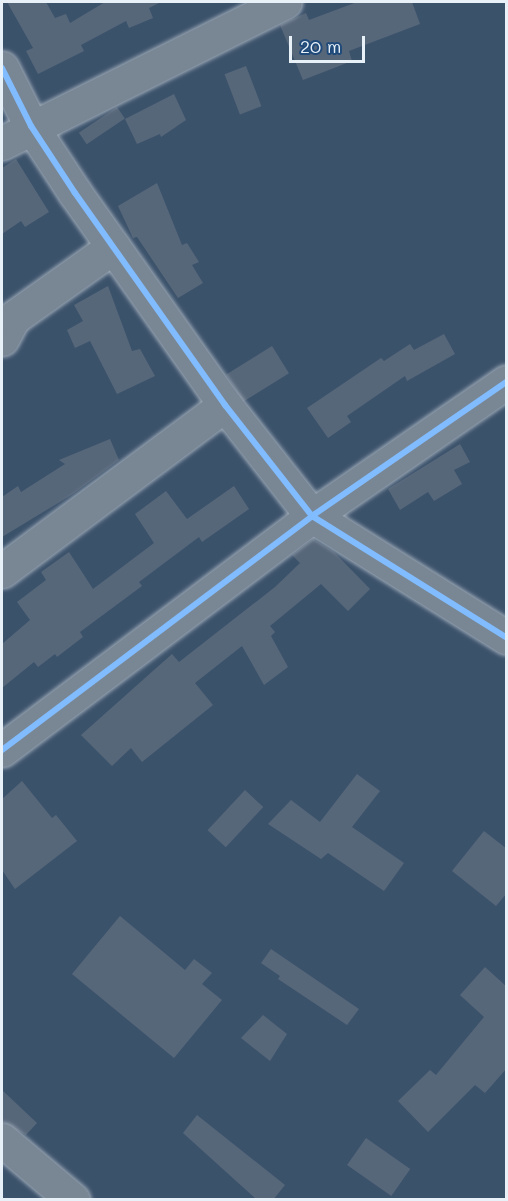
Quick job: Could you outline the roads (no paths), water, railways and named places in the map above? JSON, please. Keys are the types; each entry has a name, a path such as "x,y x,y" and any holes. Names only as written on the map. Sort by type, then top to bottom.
{"street":[{"path":"2,143 31,126 285,2"},
{"path":"2,68 31,126 113,247 225,405 312,516 507,637"},
{"path":"2,339 13,318 113,247"},
{"path":"2,750 312,516 507,382"},
{"path":"2,571 225,405"},
{"path":"2,1140 73,1200"}]}
